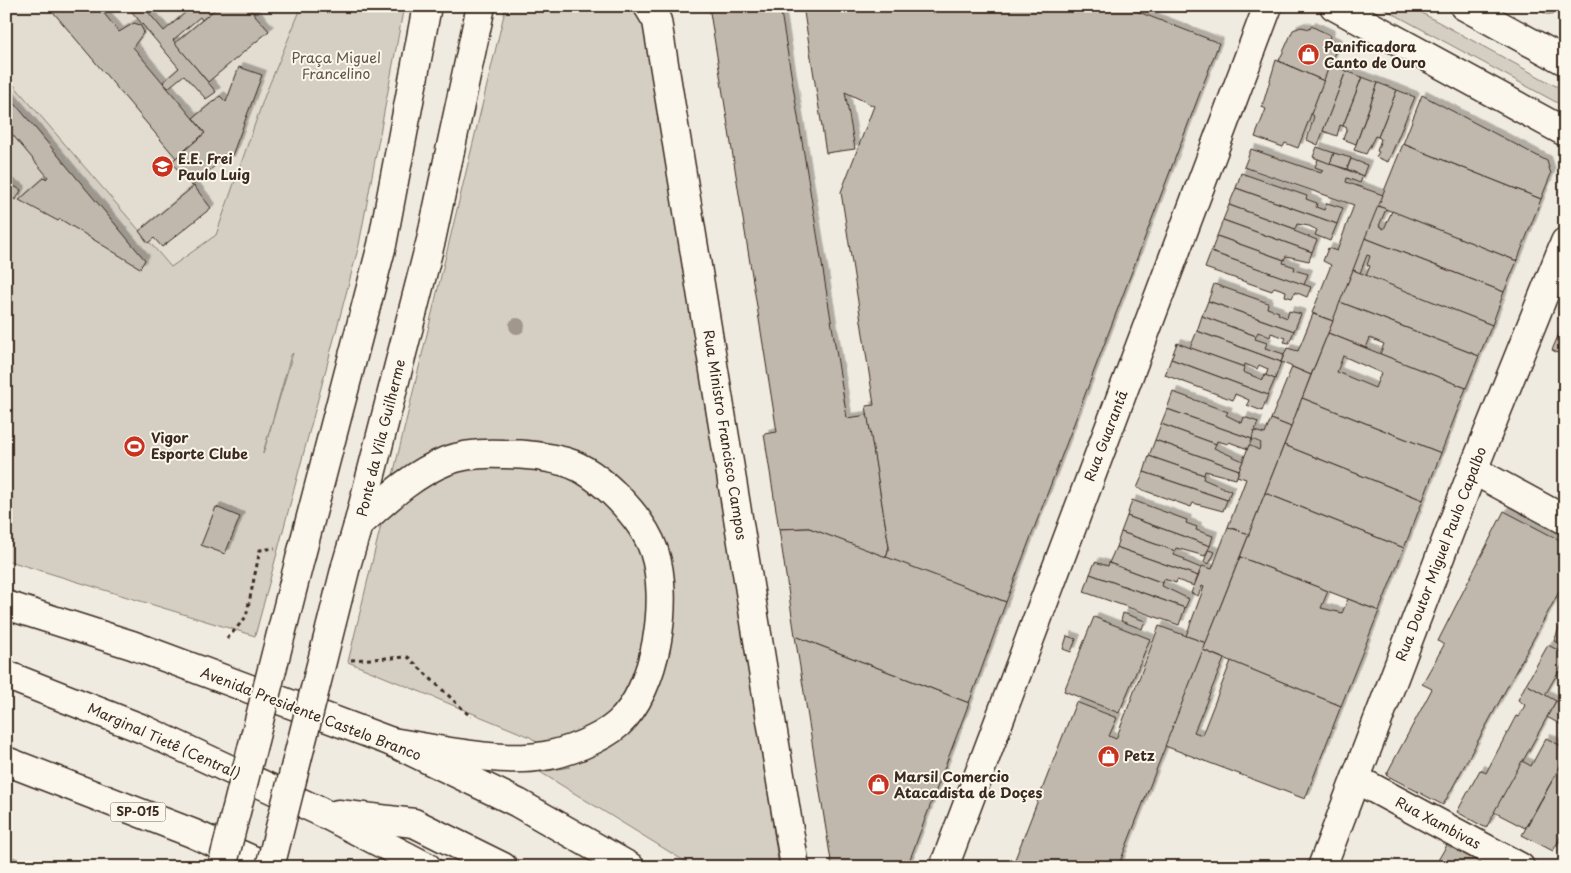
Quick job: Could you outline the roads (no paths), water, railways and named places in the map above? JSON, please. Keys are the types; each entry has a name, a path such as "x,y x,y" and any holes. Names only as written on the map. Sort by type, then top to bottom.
{"main road":[{"path":"222,867 289,551 382,245 427,6"},
{"name":"Ponte da Vila Guilherme","path":"269,867 431,240 481,6"},
{"name":"Rua Ministro Francisco Campos","path":"648,6 657,21 795,867"},
{"name":"Rua Guarantã","path":"944,867 1268,6"},
{"path":"1334,6 1565,132"},
{"path":"1464,6 1565,60"},
{"name":"Rua Doutor Miguel Paulo Capalbo","path":"1322,867 1473,470 1565,242"},
{"path":"358,525 402,485 447,461 481,453 532,454 568,462 600,482 630,508 654,550 661,587 660,623 647,676 633,706 618,724 593,740 544,756 492,757 392,742"},
{"path":"1473,470 1565,520"},
{"name":"Avenida Presidente Castelo Branco","path":"6,605 132,644 392,742 518,803 630,867"},
{"name":"Marginal Tietê (Central)","path":"6,675 143,729 321,812 427,867"},
{"name":"SP-015","path":"6,761 192,833 269,867"},
{"name":"Rua Xambivas","path":"1356,779 1520,867"},
{"path":"321,812 414,823 503,867"}],"place":[{"name":"Panificadora Canto de Ouro","path":"1308,55"},
{"name":"E.E. Frei Paulo Luig","path":"162,167"},
{"name":"Vigor Esporte Clube","path":"135,446"},
{"name":"Petz","path":"1108,756"},
{"name":"Marsil Comercio Atacadista de Doçes","path":"878,785"}],"park label":[{"name":"Praça Miguel Francelino","path":"336,66"}]}
